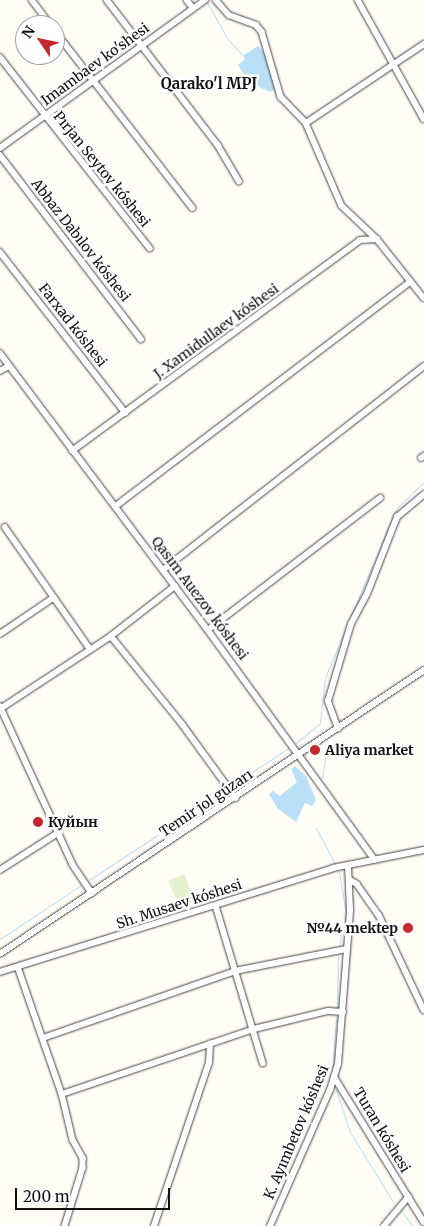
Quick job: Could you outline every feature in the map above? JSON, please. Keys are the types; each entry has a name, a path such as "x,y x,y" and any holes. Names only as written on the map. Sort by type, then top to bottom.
{"street":[{"path":"32,0 43,15"},
{"path":"107,0 218,145 239,181"},
{"path":"187,0 193,8"},
{"name":"Imambaev ko'shesi","path":"0,148 141,44 205,0"},
{"path":"216,0 228,15 256,25 262,32 280,97 306,123 342,206 377,239 424,298"},
{"path":"358,0 424,119"},
{"path":"306,123 424,44"},
{"path":"65,45 193,208"},
{"name":"Pırjan Seytov kóshesi","path":"0,57 44,116 150,248"},
{"name":"Abbaz Dabılov kóshesi","path":"0,156 141,339"},
{"name":"J. Xamidullaev kóshesi","path":"72,451 360,240 377,239"},
{"name":"Farxad kóshesi","path":"0,252 126,413"},
{"path":"116,506 410,282"},
{"name":"Qasım Auezov kóshesi","path":"0,353 208,630 375,860"},
{"path":"0,372 9,366"},
{"path":"163,570 418,373 424,366"},
{"path":"338,729 328,701 351,624 367,594 397,517 424,494"},
{"path":"208,630 380,498"},
{"path":"5,528 90,649"},
{"path":"92,893 73,864 0,708 111,636 175,586"},
{"path":"0,634 53,598"},
{"path":"111,636 183,725 236,798"},
{"name":"Temir jol gúzarı","path":"0,954 423,674"},
{"path":"0,870 58,833"},
{"name":"Sh. Musaev kóshesi","path":"0,972 333,868 424,850"},
{"name":"K. Ayımbetov kóshesi","path":"270,1226 335,1078 343,1012 350,880 348,866"},
{"path":"350,880 357,884 379,915 424,1010"},
{"path":"216,906 263,1063"},
{"path":"43,1038 236,971 346,948"},
{"path":"18,967 62,1094 73,1140 83,1158 83,1168 65,1226"},
{"path":"62,1094 254,1029 328,1011 343,1012"},
{"path":"154,1226 208,1062 210,1044"},
{"name":"Turan kóshesi","path":"335,1078 424,1222"},
{"path":"384,1226 408,1197"}],"green space":[{"path":"184,874 196,902 180,908 168,881"}],"water":[{"path":"258,46 265,54 271,71 275,90 270,92 249,82 238,65 245,59 244,55"},
{"path":"295,766 306,776 316,800 312,806 305,803 296,822 278,809 269,794 273,791 280,796 297,782 291,769"}],"waterway":[{"path":"207,2 227,38 245,58"},
{"path":"296,743 320,723 325,678 396,509 424,482"},
{"path":"231,786 290,747"},
{"path":"322,778 327,747"},
{"path":"89,880 226,790"},
{"path":"316,828 335,863"},
{"path":"339,872 346,915 339,945"},
{"path":"0,939 81,885"},
{"path":"337,1008 338,954"},
{"path":"332,1073 336,1018"},
{"path":"336,1090 350,1132 393,1202"},
{"path":"401,1211 413,1226"}],"place":[{"name":"Aliya market","path":"315,750"},
{"name":"Куйын","path":"38,822"},
{"name":"№44 mektep","path":"408,928"}],"district":[{"name":"Qarako'l MPJ","path":"209,84"}]}
